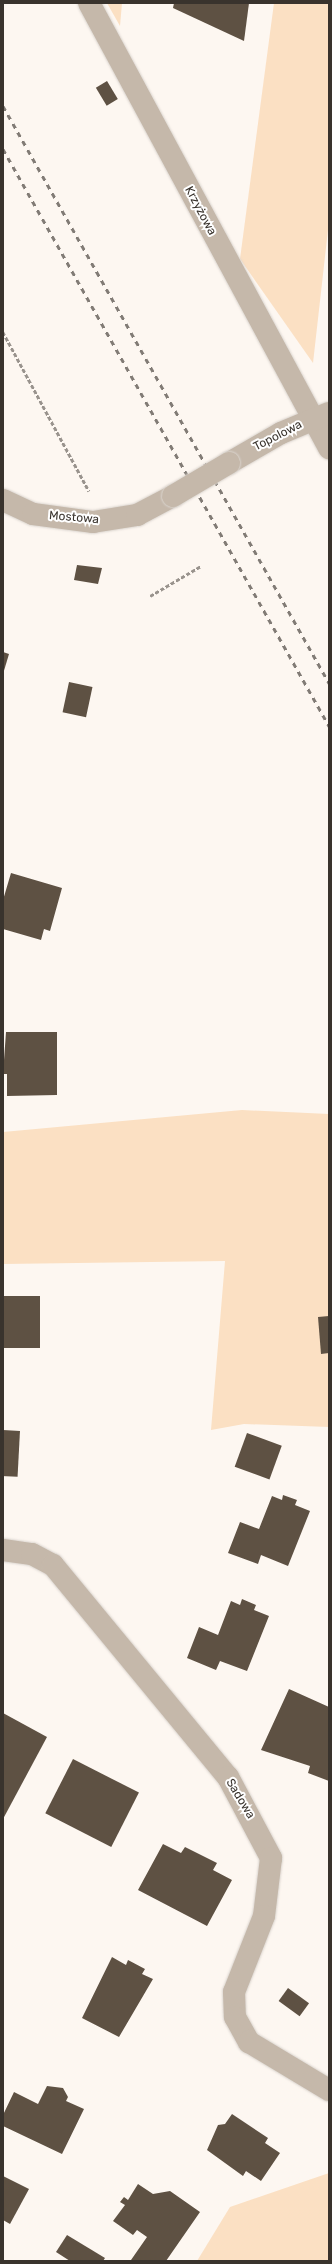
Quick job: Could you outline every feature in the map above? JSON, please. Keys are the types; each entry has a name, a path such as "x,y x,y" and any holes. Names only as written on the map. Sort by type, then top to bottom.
{"street":[{"name":"Krzyżowa","path":"89,3 281,366 321,416 329,448"},
{"name":"Topolowa","path":"229,463 321,416"},
{"name":"Mostowa","path":"3,500 33,514 93,522 137,515 229,463"},
{"name":"Sadowa","path":"3,1550 32,1554 53,1565 228,1777 271,1858 264,1916 234,1992 235,2016 249,2042 329,2090"}],"path":[{"path":"3,332 91,494"},
{"path":"150,596 202,566"}],"shaded area":[{"path":"107,3 122,3 120,26"},
{"path":"274,3 329,3 329,221 313,363 240,259"},
{"path":"242,1110 329,1114 329,1427 244,1424 211,1430 225,1261 3,1264 3,1132"},
{"path":"329,2173 329,2261 197,2261 230,2207"}],"building":[{"path":"174,3 249,3 244,41 173,8"},
{"path":"107,81 118,99 107,106 96,88"},
{"path":"77,565 102,568 98,584 74,580"},
{"path":"3,652 9,654 3,674"},
{"path":"69,682 92,687 86,717 63,712"},
{"path":"11,873 62,888 50,931 44,929 41,940 3,929 3,900"},
{"path":"6,1032 57,1032 57,1095 7,1096 7,1074 3,1074"},
{"path":"3,1296 40,1296 40,1348 3,1348"},
{"path":"329,1316 329,1353 321,1354 318,1317"},
{"path":"3,1430 20,1431 18,1477 3,1476"},
{"path":"247,1433 282,1446 269,1479 235,1467"},
{"path":"283,1495 297,1500 295,1505 310,1511 288,1566 261,1555 258,1564 228,1553 240,1522 259,1529 272,1496 282,1500"},
{"path":"242,1599 256,1605 254,1610 269,1616 247,1671 220,1661 216,1670 187,1658 199,1627 218,1635 231,1601 240,1605"},
{"path":"289,1689 329,1707 329,1781 308,1773 310,1766 261,1750"},
{"path":"3,1713 47,1737 3,1819"},
{"path":"73,1759 139,1793 111,1847 45,1813"},
{"path":"163,1844 181,1853 185,1847 217,1863 213,1870 232,1880 207,1926 138,1890"},
{"path":"112,1957 126,1965 128,1960 145,1969 142,1974 153,1979 119,2037 82,2018"},
{"path":"288,1988 309,2003 300,2016 279,2001"},
{"path":"47,2086 63,2088 68,2097 66,2101 84,2109 62,2154 3,2126 3,2115 14,2092 38,2104"},
{"path":"232,2114 268,2138 265,2143 280,2153 261,2181 246,2171 243,2176 207,2150 218,2125 225,2124"},
{"path":"3,2176 29,2189 10,2224 3,2220"},
{"path":"138,2184 153,2194 170,2191 200,2212 166,2261 131,2260 147,2237 137,2230 133,2235 113,2221 125,2205 120,2202 124,2197 128,2200"},
{"path":"67,2235 105,2258 103,2261 70,2261 56,2252"}],"railway":[{"path":"3,106 329,683"},
{"path":"3,149 329,726"}]}
